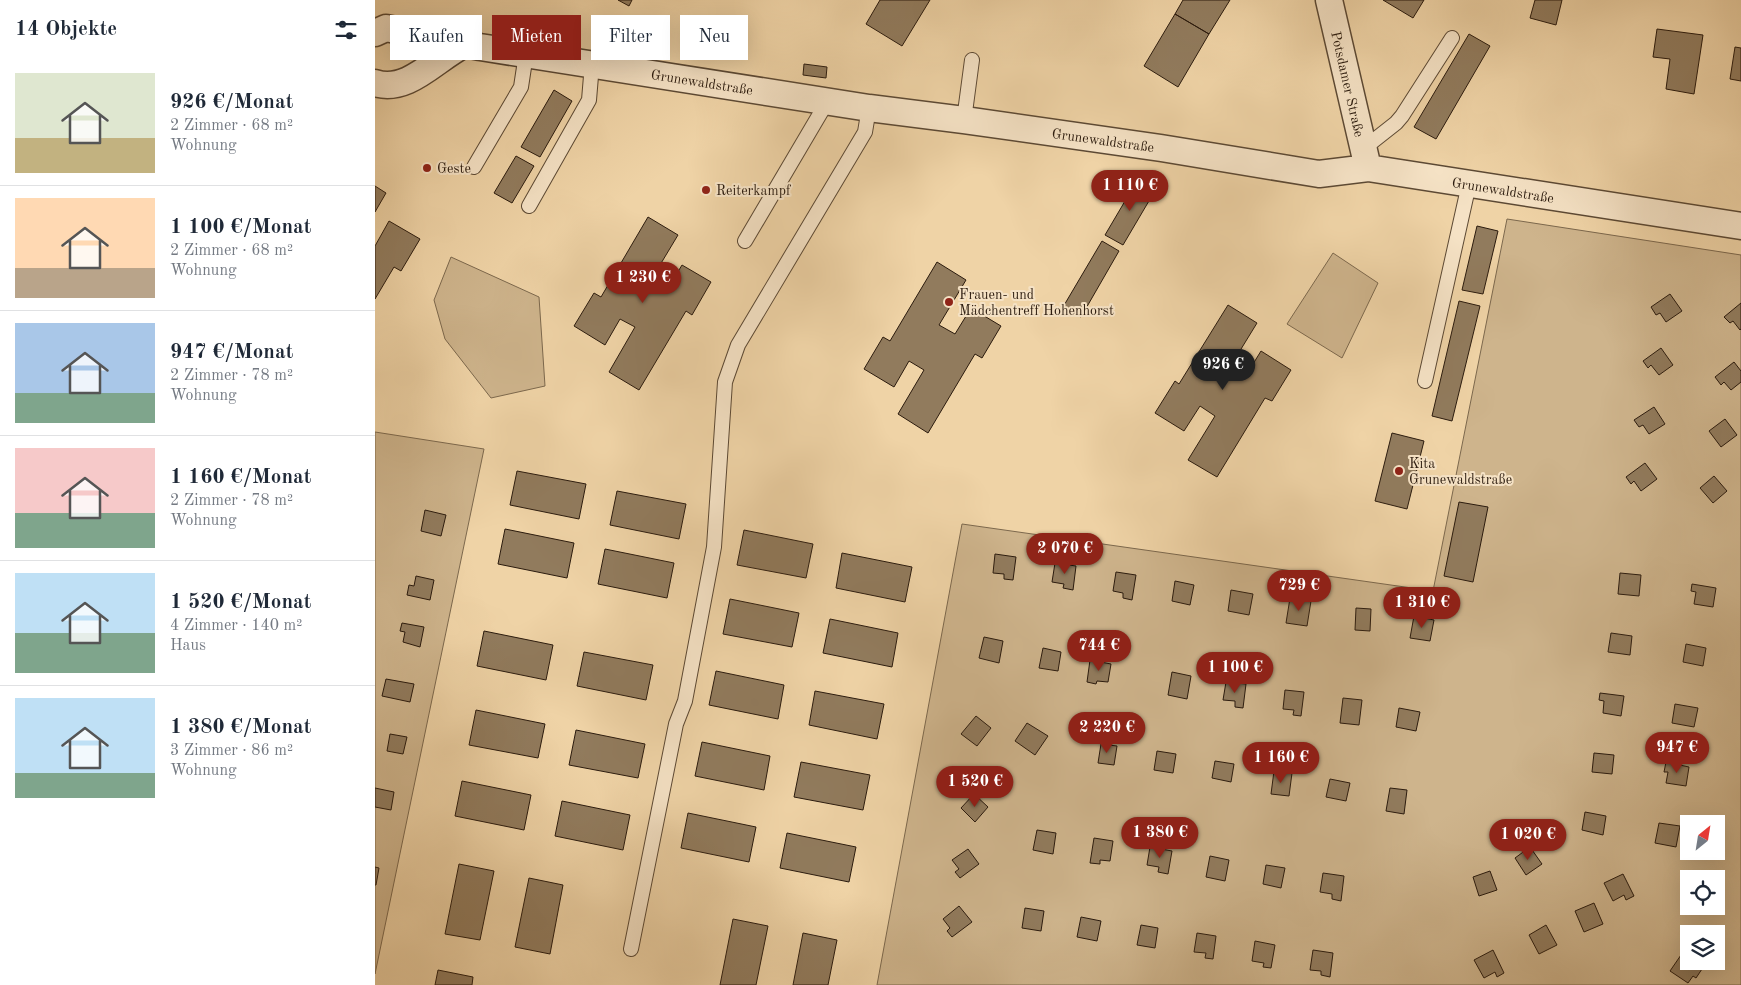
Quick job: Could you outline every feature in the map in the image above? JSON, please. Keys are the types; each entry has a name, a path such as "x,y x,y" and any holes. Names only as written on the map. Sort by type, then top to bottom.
{"street":[{"name":"Potsdamer Straße","path":"1329,0 1366,158"},
{"name":"Grunewaldstraße","path":"375,33 386,28 390,29"},
{"path":"375,83 389,86 402,84 440,60"},
{"name":"Grunewaldstraße","path":"566,60 827,102 1161,148 1319,174 1366,158 1469,184 1741,226"}],"lane":[{"path":"1366,158 1397,123 1452,38"},
{"path":"474,167 521,87 525,60"},
{"path":"964,120 972,60"},
{"path":"529,206 589,100 592,64"},
{"path":"745,241 827,102"},
{"path":"631,949 677,724 685,701 713,547 725,382 738,345 865,132 869,108"},
{"path":"1425,381 1469,184"}],"shaded area":[{"path":"1507,219 1741,255 1741,985 877,985 962,524 1433,591"},
{"path":"1333,253 1378,283 1342,358 1287,324"},
{"path":"451,257 539,297 545,386 491,398 445,339 434,300"},
{"path":"375,432 484,449 375,974"}],"building":[{"path":"618,0 632,0 629,6"},
{"path":"880,0 930,0 902,46 866,24"},
{"path":"1183,0 1230,0 1209,34 1175,14"},
{"path":"1383,0 1424,0 1413,18"},
{"path":"1535,0 1562,0 1556,25 1530,18"},
{"path":"1175,14 1209,34 1178,87 1144,66"},
{"path":"1657,29 1703,35 1694,94 1666,89 1670,59 1653,57"},
{"path":"1469,34 1490,46 1436,139 1414,127"},
{"path":"1735,47 1741,48 1741,81 1730,79"},
{"path":"804,64 827,67 826,78 803,75"},
{"path":"554,90 572,101 540,157 521,147"},
{"path":"516,156 534,166 512,203 494,193"},
{"path":"1138,179 1156,189 1123,245 1105,235"},
{"path":"375,186 386,193 375,212"},
{"path":"648,217 678,235 651,280 667,290 682,265 711,282 692,315 686,311 639,390 609,372 635,327 620,319 605,345 574,326 594,293 601,297"},
{"path":"389,221 420,239 401,271 394,267 375,299 375,246"},
{"path":"1477,226 1498,231 1483,294 1462,290"},
{"path":"1102,241 1119,251 1081,317 1063,307"},
{"path":"937,262 966,280 939,325 955,334 971,308 1001,326 982,358 975,354 928,433 898,414 924,370 909,361 894,387 864,369 883,337 890,341"},
{"path":"1670,294 1682,311 1666,322 1660,313 1656,315 1651,307"},
{"path":"1459,301 1480,306 1452,421 1432,416"},
{"path":"1741,303 1740,330 1733,321 1730,323 1724,317"},
{"path":"1228,305 1257,323 1230,367 1245,377 1261,351 1291,370 1272,401 1265,398 1217,477 1188,460 1215,416 1200,406 1184,431 1155,413 1175,381 1179,384"},
{"path":"1661,348 1673,365 1659,375 1651,365 1648,368 1643,361"},
{"path":"1734,362 1741,371 1741,382 1731,390 1724,382 1721,385 1715,377"},
{"path":"1654,407 1665,424 1649,434 1643,425 1639,427 1634,420"},
{"path":"1725,419 1737,435 1721,447 1709,431"},
{"name":"Kita Grunewaldstraße","path":"1392,433 1424,441 1407,509 1375,501"},
{"path":"1645,463 1657,479 1641,491 1634,481 1631,484 1626,477"},
{"path":"517,471 586,484 579,519 510,505"},
{"path":"1714,476 1727,491 1713,503 1700,488"},
{"path":"617,491 686,504 679,539 610,525"},
{"path":"1459,502 1488,507 1473,582 1444,576"},
{"path":"425,510 446,515 441,536 421,531"},
{"path":"505,529 574,543 567,578 498,564"},
{"path":"744,530 813,544 806,578 737,565"},
{"path":"605,549 674,563 667,598 598,584"},
{"path":"842,553 912,567 905,602 836,588"},
{"path":"995,554 1016,557 1013,580 1004,579 1004,574 993,573"},
{"path":"1055,563 1076,566 1073,590 1063,588 1064,584 1052,582"},
{"path":"1116,572 1136,575 1132,600 1123,598 1123,593 1113,591"},
{"path":"1620,573 1641,575 1639,596 1618,594"},
{"path":"416,576 434,580 430,600 407,595 409,585 414,586"},
{"path":"1175,581 1194,585 1190,605 1172,601"},
{"path":"1692,584 1716,588 1713,607 1694,604 1696,592 1691,591"},
{"path":"1231,590 1253,594 1249,615 1228,611"},
{"path":"1290,598 1311,601 1307,626 1286,623"},
{"path":"730,599 799,613 792,647 723,634"},
{"path":"1356,608 1371,609 1370,631 1355,630"},
{"path":"1414,616 1434,620 1430,641 1410,638"},
{"path":"830,619 898,633 892,667 823,653"},
{"path":"402,623 424,627 420,647 403,642 405,632 400,631"},
{"path":"484,631 553,645 546,680 477,666"},
{"path":"1611,633 1632,636 1630,655 1608,652"},
{"path":"984,637 1003,641 999,663 979,658"},
{"path":"1686,644 1706,648 1703,666 1683,662"},
{"path":"1043,648 1061,652 1058,671 1039,668"},
{"path":"584,652 653,665 646,700 577,686"},
{"path":"1090,660 1111,664 1108,682 1097,681 1096,684 1087,682"},
{"path":"716,671 784,685 778,719 709,705"},
{"path":"1172,672 1191,676 1187,699 1168,695"},
{"path":"386,679 414,684 410,702 382,696"},
{"path":"1226,682 1246,684 1243,708 1235,707 1235,701 1223,700"},
{"path":"1285,690 1304,692 1301,716 1293,715 1294,710 1283,709"},
{"path":"815,691 884,704 877,739 809,725"},
{"path":"1600,693 1624,696 1621,716 1603,713 1604,701 1599,700"},
{"path":"1343,698 1362,700 1359,725 1340,723"},
{"path":"1675,704 1698,708 1694,727 1672,723"},
{"path":"1399,708 1420,712 1416,731 1396,727"},
{"path":"476,710 545,724 538,758 469,745"},
{"path":"976,716 991,728 977,746 961,734"},
{"path":"1027,723 1048,736 1035,755 1015,741"},
{"path":"576,730 645,744 638,778 569,765"},
{"path":"390,734 407,737 403,754 387,751"},
{"path":"702,742 770,756 764,790 695,776"},
{"path":"1101,744 1117,746 1114,765 1098,763"},
{"path":"1157,751 1176,754 1173,773 1154,770"},
{"path":"1594,753 1614,755 1612,774 1592,772"},
{"path":"1215,761 1234,764 1231,782 1212,778"},
{"path":"801,762 870,775 863,810 794,797"},
{"path":"1666,762 1689,767 1686,786 1666,783 1668,772 1664,772"},
{"path":"1274,771 1292,773 1289,796 1271,794"},
{"path":"1330,779 1350,783 1346,801 1326,797"},
{"path":"462,781 531,795 524,830 455,816"},
{"path":"375,788 394,792 391,810 375,807"},
{"path":"1390,788 1407,790 1404,814 1386,811"},
{"path":"974,794 988,807 975,822 961,808"},
{"path":"562,801 630,815 623,850 555,836"},
{"path":"1585,812 1606,816 1603,835 1582,830"},
{"path":"688,813 756,827 749,862 681,848"},
{"path":"1659,823 1680,826 1676,847 1655,843"},
{"path":"1037,830 1056,833 1053,854 1033,850"},
{"path":"787,833 856,847 849,882 780,868"},
{"path":"1094,838 1113,841 1110,861 1100,860 1100,864 1090,863"},
{"path":"1150,847 1172,851 1168,874 1158,872 1159,867 1147,865"},
{"path":"1530,847 1542,864 1526,875 1515,858"},
{"path":"968,849 979,864 960,878 955,872 959,869 952,860"},
{"path":"1210,856 1229,860 1225,881 1206,877"},
{"path":"459,864 494,871 480,940 445,934"},
{"path":"1266,865 1285,868 1281,888 1263,884"},
{"path":"375,867 379,868 376,885 375,885"},
{"path":"1490,871 1497,890 1479,896 1473,877"},
{"path":"1323,873 1344,876 1341,901 1332,899 1332,894 1320,892"},
{"path":"1623,874 1634,896 1626,900 1624,895 1613,901 1604,883"},
{"path":"529,878 563,885 550,954 515,947"},
{"path":"1594,903 1603,924 1584,932 1575,911"},
{"path":"959,906 972,922 952,937 947,931 950,928 943,919"},
{"path":"1025,908 1044,911 1041,931 1022,928"},
{"path":"1081,917 1101,921 1097,941 1077,937"},
{"path":"733,919 768,926 756,985 720,985"},
{"path":"1141,925 1158,928 1155,948 1137,945"},
{"path":"1546,925 1557,945 1539,954 1529,935"},
{"path":"803,933 837,940 828,985 793,985"},
{"path":"1197,933 1216,936 1213,959 1205,958 1206,953 1194,952"},
{"path":"1255,941 1275,945 1271,968 1263,967 1264,963 1252,961"},
{"path":"1313,950 1333,953 1330,977 1321,975 1321,971 1310,970"},
{"path":"1493,950 1504,973 1497,977 1495,972 1484,978 1474,960"},
{"path":"1680,956 1680,970 1701,970 1696,978 1693,976 1688,983 1670,971"},
{"path":"438,970 473,977 472,985 435,985"}],"place":[{"name":"Geste","path":"427,168"},
{"name":"Reiterkampf","path":"706,190"},
{"name":"Frauen- und Mädchentreff Hohenhorst","path":"949,302"},
{"name":"Kita Grunewaldstraße","path":"1399,471"}]}
